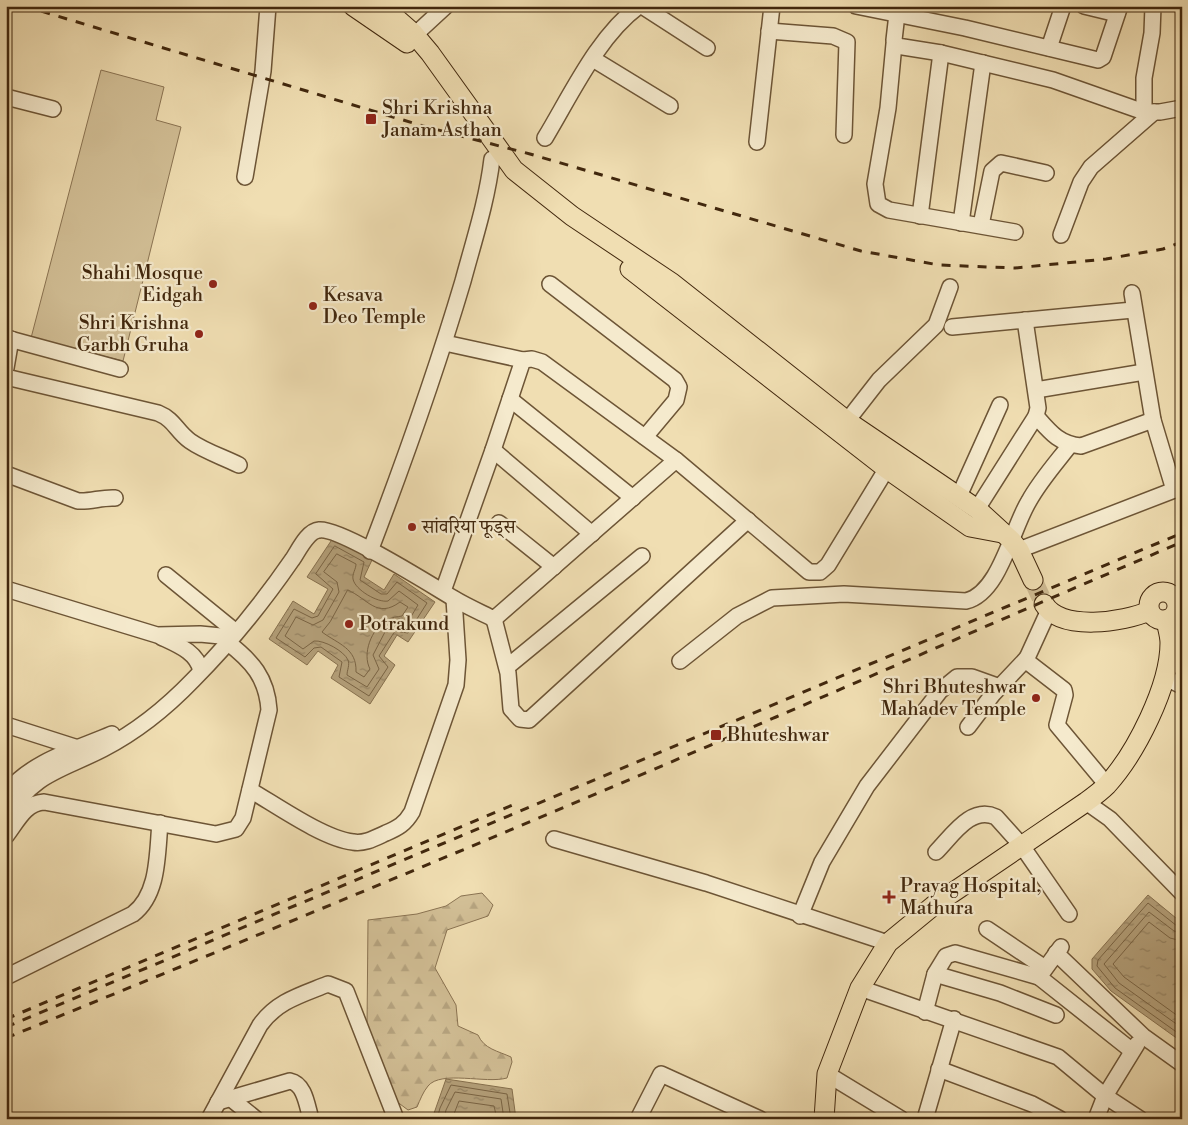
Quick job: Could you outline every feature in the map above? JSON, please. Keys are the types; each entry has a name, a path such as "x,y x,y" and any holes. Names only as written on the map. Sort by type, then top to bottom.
{"main road":[{"path":"353,6 410,38 480,136 492,159 517,189 566,227 638,274 891,461 959,496 977,509 1011,541 1033,580"},
{"path":"384,10 448,76 514,170 572,216 672,283 847,421 891,461 970,527 1011,541"},
{"path":"1163,592 1178,597 1173,616 1166,620 1153,617 1149,611 1151,598 1156,593 1163,592"},
{"path":"1046,608 1071,620 1093,622 1137,616 1149,611"},
{"path":"820,1117 826,1083 860,988 888,943 933,906 1086,802 1107,785 1139,737 1164,677 1170,643 1166,620"}],"street":[{"path":"245,177 263,71 268,6"},
{"path":"432,20 440,6"},
{"path":"410,38 446,6"},
{"path":"545,138 593,59 614,29 626,16 641,6 707,48"},
{"path":"756,142 772,6"},
{"path":"856,6 901,12 1098,60 1103,57 1118,10 1084,6"},
{"path":"1049,48 1063,6"},
{"path":"1149,112 1144,78 1152,33 1153,6"},
{"path":"901,12 894,44 888,108 875,184 875,197 878,204 882,208 920,216 1015,232"},
{"path":"769,31 833,36 847,42 844,135"},
{"path":"894,44 900,47 941,53 1053,80 1149,112 1182,108"},
{"path":"920,216 941,53"},
{"path":"593,59 670,106"},
{"path":"960,223 983,64"},
{"path":"6,97 53,109"},
{"path":"1061,236 1081,182 1091,167 1149,112"},
{"path":"370,550 398,480 445,343 488,193 492,159"},
{"path":"981,225 992,171 995,166 1001,163 1046,173"},
{"path":"550,284 675,380 679,387 676,400 645,437"},
{"path":"847,421 879,380 936,325 950,286"},
{"path":"1011,541 1178,488 1153,420 1133,310 1132,293"},
{"path":"952,327 1133,310"},
{"path":"977,509 1036,416 1038,408 1036,390 1025,320"},
{"path":"6,368 8,339 120,369"},
{"path":"445,343 523,360 532,359 542,362 676,460 748,520 802,569 809,572 820,572 828,564 891,461"},
{"path":"250,790 324,832 353,842 366,842 407,822 456,685 458,660 449,595 493,450 523,360"},
{"path":"1036,390 1144,372"},
{"path":"6,378 158,413 174,422 180,432 195,444 239,465"},
{"path":"510,399 633,498"},
{"path":"959,496 1000,405"},
{"path":"1036,416 1056,439 1070,445 1081,446 1153,420"},
{"path":"680,662 737,616 772,598 844,594 966,600 976,598 982,593 997,571 1029,500 1070,445"},
{"path":"493,450 592,534"},
{"path":"494,619 676,460"},
{"path":"6,474 78,501 88,502 105,497 115,498"},
{"path":"6,817 24,793 35,783 49,774 104,748 173,700 232,637 310,535 317,530 328,530 370,550 494,619 507,667 511,709 520,719 529,720 748,520"},
{"path":"499,523 554,567"},
{"path":"507,667 642,556"},
{"path":"6,836 29,806 36,803 216,834 236,829 243,818 269,710 268,695 258,669 232,637 166,575"},
{"path":"6,589 157,635 186,649 199,662 202,671"},
{"path":"968,727 1000,687 1027,658 1046,608"},
{"path":"157,635 200,634 232,637"},
{"path":"1027,658 1029,663 1064,690 1065,695 1056,725 1107,785"},
{"path":"800,916 822,862 867,786 940,691 957,677 972,677 1000,687"},
{"path":"1164,677 1182,686"},
{"path":"6,725 78,748"},
{"path":"6,793 23,777 46,761 115,733 128,732"},
{"path":"1086,802 1110,819 1182,893"},
{"path":"936,852 971,817 983,812 996,817 1022,846 1069,914"},
{"path":"6,977 133,914 141,908 149,897 153,882 160,824"},
{"path":"554,840 706,883 800,916 888,943"},
{"path":"987,929 1042,973 1131,1050"},
{"path":"1042,973 1058,950 1143,1036 1182,1064"},
{"path":"925,1012 935,974 946,956 951,953 1042,973"},
{"path":"935,974 1000,993 1056,1015"},
{"path":"209,1119 224,1100 260,1025 269,1012 281,1004 328,984 346,991 396,1119"},
{"path":"860,988 925,1012 954,1019 1058,1057 1105,1096 1140,1119"},
{"path":"926,1119 954,1019"},
{"path":"1096,1119 1105,1096 1131,1050 1143,1036"},
{"path":"939,1069 1032,1104 1060,1119"},
{"path":"638,1119 661,1074 760,1119"},
{"path":"224,1100 283,1082 296,1082 301,1087 311,1119"},
{"path":"826,1083 901,1119"},
{"path":"224,1100 256,1119"}],"green space":[{"path":"101,70 164,87 156,120 181,127 123,361 31,338"},
{"path":"482,893 493,905 488,916 447,930 435,968 456,1005 458,1026 478,1035 488,1047 511,1057 512,1062 507,1078 488,1080 453,1078 434,1081 426,1088 417,1107 408,1110 392,1098 367,1028 368,920 417,914 446,906 461,896"}],"water":[{"name":"Potrakund","path":"333,538 372,560 364,577 384,590 394,574 435,602 408,642 397,635 384,656 395,665 370,704 331,678 338,665 318,651 307,665 269,639 293,601 314,614 328,589 307,577"},
{"path":"1148,895 1182,923 1182,1042 1111,991 1092,969 1092,959"},
{"path":"446,1079 512,1089 516,1119 432,1119"}],"tunnel":[{"path":"1033,580 1044,604"}],"railway":[{"path":"24,6 423,126 530,154 861,251 939,265 1015,268 1106,259 1163,249 1182,242"},
{"path":"6,1027 1182,533"},
{"path":"6,1038 584,799 1182,542"},
{"path":"6,1019 515,804"}],"place":[{"name":"Shri Krishna Janam Asthan","path":"371,119"},
{"name":"Shahi Mosque Eidgah","path":"213,284"},
{"name":"Kesava Deo Temple","path":"313,306"},
{"name":"Shri Krishna Garbh Gruha","path":"199,334"},
{"name":"सांवरिया फूड्स","path":"412,527"},
{"name":"Potrakund","path":"349,624"},
{"name":"Shri Bhuteshwar Mahadev Temple","path":"1036,698"},
{"name":"Bhuteshwar","path":"716,735"},
{"name":"Prayag Hospital, Mathura","path":"889,897"}]}
